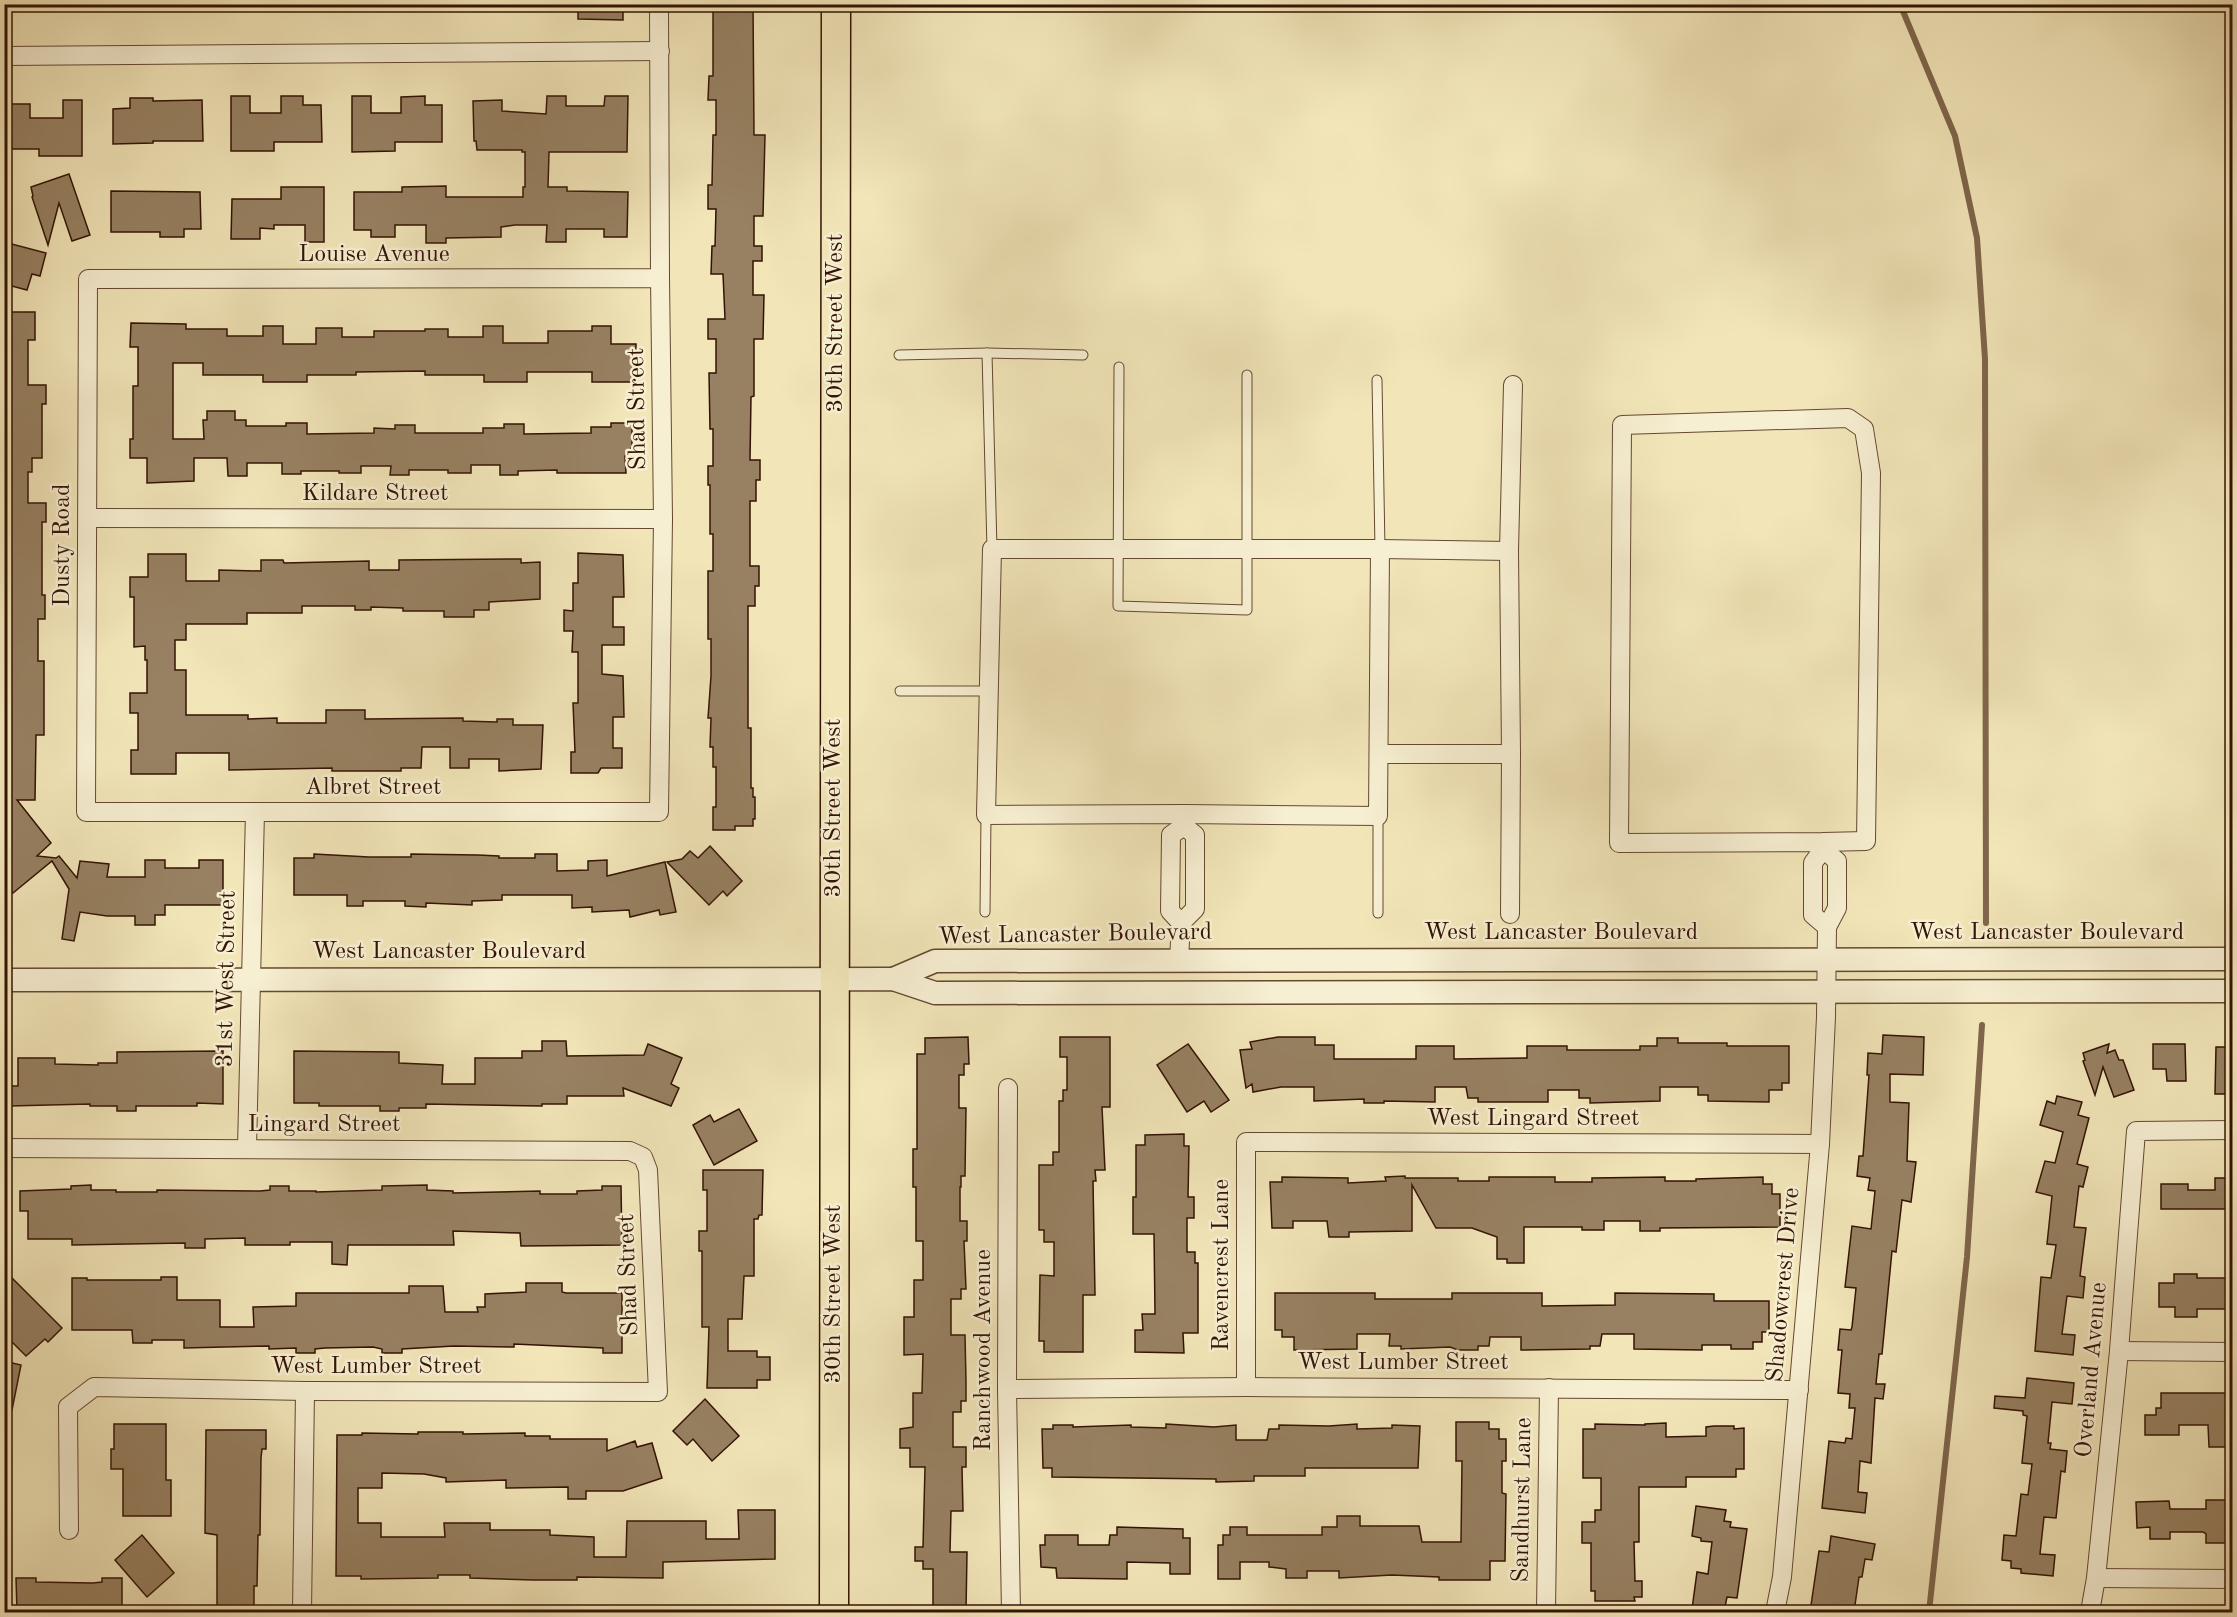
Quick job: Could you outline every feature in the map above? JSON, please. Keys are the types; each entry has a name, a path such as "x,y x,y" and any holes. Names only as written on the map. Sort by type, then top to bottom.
{"main road":[{"name":"30th Street West","path":"834,1612 836,4"}],"street":[{"name":"Shad Street","path":"659,812 663,519 660,4"},
{"path":"4,56 660,51"},
{"name":"Louise Avenue","path":"88,279 660,278"},
{"name":"Dusty Road","path":"86,812 88,279"},
{"path":"1510,914 1509,551 1513,386"},
{"path":"1823,846 1619,843 1622,425 1848,418 1864,429 1871,473 1866,841 1823,846 1812,862 1812,915 1827,927"},
{"name":"Kildare Street","path":"88,518 663,519"},
{"path":"1380,549 1378,816 1185,820 986,815 992,549 1380,549 1509,551"},
{"path":"1378,754 1511,754"},
{"name":"Albret Street","path":"86,812 659,812"},
{"name":"31st West Street","path":"247,1148 255,812"},
{"path":"1179,960 1181,922 1195,909 1195,835 1185,820"},
{"path":"1181,922 1170,911 1171,835 1185,820"},
{"name":"Shadowcrest Drive","path":"1775,1612 1782,1577 1820,1144 1827,927 1837,908 1837,861 1823,846"},
{"name":"West Lancaster Boulevard","path":"893,979 935,961 2232,959"},
{"name":"West Lancaster Boulevard","path":"4,980 893,979 935,993 2232,991"},
{"name":"Ranchwood Avenue","path":"1008,1088 1007,1389 1011,1612"},
{"name":"Overland Avenue","path":"2090,1612 2096,1578 2119,1351 2136,1131 2232,1130"},
{"name":"West Lingard Street","path":"1246,1143 1820,1144"},
{"name":"Ravencrest Lane","path":"1246,1143 1246,1387"},
{"name":"Lingard Street","path":"4,1148 630,1151 642,1157"},
{"name":"Shad Street","path":"642,1157 648,1170 658,1392"},
{"path":"2119,1351 2232,1352"},
{"name":"West Lumber Street","path":"69,1530 68,1407 94,1387 305,1391 658,1392"},
{"name":"West Lumber Street","path":"1007,1389 1246,1387 1799,1390"},
{"name":"Sandhurst Lane","path":"1546,1612 1549,1388"},
{"path":"302,1612 305,1391"},
{"path":"2096,1578 2232,1580"}],"lane":[{"path":"987,353 992,549"},
{"path":"899,355 987,353 1083,355"},
{"path":"1119,367 1118,606 1247,610 1248,375"},
{"path":"1377,380 1380,549"},
{"path":"900,691 988,691"},
{"path":"985,912 986,815"},
{"path":"1378,816 1378,913"}],"building":[{"path":"578,4 623,4 623,20 578,19"},
{"path":"713,4 753,4 754,135 765,135 763,216 754,216 754,246 762,246 762,261 753,261 753,295 764,295 763,339 754,339 754,396 751,397 750,460 760,460 760,480 756,480 756,501 750,501 750,566 759,566 759,586 755,586 755,606 748,606 748,728 751,728 751,788 753,788 753,797 755,797 755,819 753,819 753,826 735,826 735,830 713,830 713,807 716,807 716,767 713,767 713,747 710,747 711,718 708,718 711,639 708,639 708,571 713,571 713,534 710,534 710,485 708,485 708,466 713,466 709,373 716,373 716,339 708,339 708,319 725,319 723,274 711,274 712,246 715,246 716,209 708,209 708,185 712,185 713,135 716,135 716,100 708,100 709,76 713,76"},
{"path":"231,96 250,96 250,113 281,113 281,96 303,96 303,105 321,105 322,142 274,142 274,151 231,151"},
{"path":"352,96 371,96 371,113 401,113 401,97 425,96 425,105 442,105 442,142 395,142 395,151 352,152"},
{"path":"547,96 566,96 566,106 604,106 605,96 628,96 627,152 549,152 548,187 567,187 567,191 628,192 627,237 604,237 604,229 566,229 566,242 546,242 547,225 515,225 501,227 501,237 446,238 446,243 426,243 426,225 395,225 395,237 371,237 371,230 354,230 354,192 402,192 402,187 446,186 446,197 523,197 525,152 522,150 477,150 476,141 474,141 473,101 502,100 502,111 546,114"},
{"path":"130,98 153,98 153,101 202,100 203,141 113,144 113,109 130,108"},
{"path":"63,100 82,100 82,156 39,156 39,149 4,149 4,114 8,114 8,104 30,104 30,118 63,118"},
{"path":"69,174 90,235 72,241 59,203 48,245 32,197 31,187"},
{"path":"281,187 324,187 324,242 305,242 305,225 274,225 274,229 260,228 260,239 231,239 232,199 281,199"},
{"path":"111,191 200,192 201,229 184,229 184,237 160,237 160,232 111,232"},
{"path":"4,242 46,253 40,276 32,274 27,290 4,284"},
{"path":"4,312 35,312 35,340 28,340 28,385 46,385 46,404 42,404 42,458 32,458 32,472 28,472 28,503 46,503 46,522 42,522 42,595 45,595 45,619 38,619 38,661 44,661 44,735 36,735 35,800 17,800 51,843 37,856 56,858 59,856 77,878 80,861 109,864 107,877 145,877 145,860 165,860 165,868 199,868 199,860 223,860 223,905 165,905 165,915 155,915 155,925 135,925 135,916 107,916 80,912 74,941 62,939 69,889 52,861 13,893 4,883"},
{"path":"131,323 186,324 186,329 227,329 227,336 263,336 263,326 283,326 283,344 316,344 316,328 342,328 342,337 374,337 374,331 448,329 448,337 483,337 483,326 503,326 503,343 548,343 548,331 592,331 592,326 611,326 611,344 636,344 636,382 592,382 592,372 527,372 527,382 484,382 484,375 425,375 425,371 307,375 307,382 263,382 263,375 203,375 203,363 173,363 173,439 204,439 203,420 207,420 207,411 235,411 235,420 246,420 246,426 286,426 286,423 307,423 307,434 374,433 374,428 395,429 395,425 415,425 415,433 483,433 483,428 504,428 504,424 524,424 524,434 591,433 591,427 611,427 611,423 632,423 632,447 625,456 626,473 557,473 557,470 518,471 518,475 500,475 500,465 471,465 471,473 448,473 448,470 409,470 409,475 390,475 391,466 361,466 361,473 301,471 301,474 282,474 282,463 247,463 247,476 228,476 227,458 194,458 194,481 147,483 147,458 130,458 130,439 133,439 133,386 138,386 138,347 130,347"},
{"path":"578,553 623,555 624,597 613,597 613,627 624,627 624,645 602,645 602,674 623,676 624,717 613,717 613,748 622,748 622,768 601,768 598,773 571,773 571,752 575,752 573,703 578,703 578,652 572,652 573,631 564,631 564,610 573,611 573,583 578,583"},
{"path":"148,554 186,554 186,581 219,581 219,570 261,571 261,560 283,560 284,563 369,561 369,570 399,570 399,560 521,559 521,563 540,562 540,599 489,602 489,610 474,610 474,617 444,617 444,611 403,611 403,608 371,607 371,610 355,610 355,606 302,606 302,613 247,613 247,624 186,624 186,640 175,640 175,670 186,670 186,715 248,715 248,719 277,718 277,723 326,723 326,710 365,710 365,719 463,718 463,721 497,722 497,719 513,719 513,725 543,725 541,769 499,771 499,759 469,759 469,768 450,768 450,747 422,747 421,768 401,768 401,771 332,771 332,768 229,770 229,753 176,753 176,774 131,774 131,750 138,750 138,713 130,713 130,693 147,693 147,660 145,660 145,646 134,647 134,597 130,597 130,577 148,577"},
{"path":"710,846 742,881 727,896 723,891 709,905 667,862 682,859 690,851 698,858"},
{"path":"314,854 369,857 411,857 411,854 535,858 535,854 557,854 557,871 588,870 588,861 607,860 607,876 665,862 676,912 660,915 659,910 630,917 629,910 592,912 592,907 572,908 572,895 502,895 502,900 472,901 472,905 426,903 426,907 405,906 405,901 363,901 363,906 347,906 347,895 294,895 294,858 314,858"},
{"path":"1883,1035 1924,1037 1923,1075 1890,1074 1890,1102 1909,1103 1907,1161 1916,1162 1911,1202 1902,1200 1896,1252 1892,1251 1882,1354 1879,1354 1876,1384 1885,1384 1883,1399 1875,1398 1871,1463 1860,1461 1858,1492 1867,1493 1865,1513 1822,1508 1829,1441 1845,1443 1846,1438 1852,1439 1855,1408 1849,1408 1850,1394 1838,1393 1842,1350 1838,1350 1840,1329 1851,1330 1852,1327 1856,1288 1845,1287 1852,1226 1871,1229 1875,1191 1868,1190 1870,1178 1857,1176 1859,1156 1863,1156 1869,1075 1867,1075 1868,1053 1882,1054"},
{"path":"968,1037 969,1064 964,1064 964,1075 959,1075 959,1108 966,1108 965,1176 961,1176 960,1221 967,1221 967,1241 964,1241 966,1289 961,1289 961,1299 951,1299 951,1335 965,1335 966,1382 966,1401 961,1401 961,1412 953,1412 953,1447 966,1447 966,1467 962,1467 963,1511 951,1511 950,1552 967,1552 966,1612 933,1612 933,1569 923,1569 923,1561 915,1561 915,1547 923,1547 925,1467 910,1467 910,1448 900,1448 900,1429 913,1427 913,1393 922,1393 923,1354 904,1355 904,1317 914,1317 914,1280 923,1280 923,1241 916,1241 916,1187 913,1187 913,1149 917,1149 917,1054 925,1054 925,1038"},
{"path":"1060,1037 1110,1037 1110,1107 1102,1107 1105,1170 1095,1170 1096,1181 1093,1181 1095,1295 1083,1295 1083,1352 1044,1352 1044,1341 1039,1341 1040,1275 1054,1276 1054,1242 1044,1242 1044,1230 1039,1230 1039,1165 1053,1165 1053,1152 1059,1152 1059,1101 1063,1101 1063,1090 1067,1090 1067,1057 1060,1057"},
{"path":"1278,1037 1315,1037 1315,1045 1334,1045 1334,1059 1416,1059 1416,1046 1454,1046 1454,1059 1527,1058 1527,1046 1567,1046 1567,1050 1640,1050 1640,1046 1657,1046 1657,1038 1678,1038 1678,1043 1727,1043 1727,1046 1789,1046 1789,1083 1782,1083 1782,1090 1769,1090 1769,1102 1708,1101 1708,1095 1698,1095 1698,1087 1660,1087 1660,1101 1590,1103 1590,1098 1579,1098 1579,1090 1548,1090 1548,1102 1478,1102 1478,1098 1468,1098 1466,1087 1435,1087 1435,1102 1364,1103 1364,1099 1314,1101 1314,1087 1281,1087 1253,1092 1252,1084 1246,1088 1240,1050 1252,1049 1250,1042"},
{"path":"542,1041 566,1041 567,1056 644,1055 648,1044 682,1058 671,1084 679,1088 671,1106 623,1088 624,1096 567,1096 567,1104 542,1104 542,1106 426,1104 426,1108 380,1111 380,1106 319,1106 319,1103 294,1103 294,1051 399,1052 399,1063 443,1065 442,1084 475,1084 475,1058 522,1058 522,1051 542,1051"},
{"path":"1188,1044 1229,1100 1211,1112 1204,1101 1187,1112 1157,1065"},
{"path":"2109,1044 2107,1053 2115,1050 2119,1060 2123,1060 2134,1090 2114,1097 2103,1067 2095,1095 2083,1061 2085,1060 2083,1053"},
{"path":"2153,1044 2185,1044 2186,1081 2167,1081 2166,1069 2153,1069"},
{"path":"2216,1047 2232,1047 2232,1094 2215,1094"},
{"path":"223,1051 223,1104 136,1106 136,1111 117,1111 117,1106 90,1106 90,1104 9,1106 10,1086 18,1086 18,1058 55,1058 55,1064 98,1065 98,1063 117,1063 117,1052"},
{"path":"2057,1096 2082,1102 2078,1115 2089,1118 2077,1164 2088,1167 2083,1187 2079,1186 2074,1227 2086,1228 2080,1276 2085,1277 2083,1298 2067,1296 2062,1334 2075,1335 2073,1355 2035,1351 2041,1277 2051,1278 2056,1245 2047,1244 2052,1196 2036,1192 2045,1161 2055,1163 2063,1132 2040,1125 2047,1101 2055,1104"},
{"path":"739,1109 757,1141 714,1165 693,1125 710,1115 714,1122"},
{"path":"1184,1134 1184,1146 1189,1146 1188,1197 1194,1197 1194,1218 1187,1218 1187,1252 1195,1252 1195,1263 1198,1263 1198,1333 1183,1333 1184,1353 1135,1352 1135,1330 1143,1330 1142,1314 1155,1314 1154,1234 1133,1234 1136,1145 1145,1145 1145,1135"},
{"path":"703,1170 763,1170 762,1215 754,1219 754,1276 744,1276 742,1319 728,1319 728,1351 757,1351 757,1357 770,1357 770,1380 757,1380 757,1388 707,1388 709,1327 702,1327 702,1251 699,1251 699,1231 707,1231 707,1190 703,1190"},
{"path":"1405,1176 1405,1178 1458,1178 1458,1181 1489,1181 1489,1177 1555,1177 1555,1182 1592,1182 1592,1178 1665,1177 1665,1181 1696,1181 1696,1179 1763,1177 1763,1184 1772,1184 1772,1194 1780,1194 1780,1227 1660,1228 1660,1231 1640,1231 1640,1221 1604,1221 1604,1230 1582,1230 1582,1227 1524,1227 1524,1263 1507,1263 1507,1259 1497,1259 1497,1237 1472,1228 1436,1228 1412,1185 1412,1231 1349,1232 1349,1237 1329,1237 1327,1221 1293,1221 1293,1228 1272,1228 1270,1182 1282,1182 1282,1177 1348,1178 1348,1183 1386,1181 1385,1177"},
{"path":"2215,1178 2232,1178 2232,1209 2161,1209 2161,1184 2188,1184 2188,1190 2215,1190"},
{"path":"91,1185 91,1190 116,1190 116,1192 260,1191 270,1190 270,1186 289,1186 289,1191 316,1192 382,1190 382,1186 427,1185 427,1190 453,1191 453,1193 540,1191 540,1194 577,1194 577,1191 602,1190 602,1186 621,1186 622,1245 521,1246 520,1233 453,1231 454,1245 348,1245 347,1265 332,1264 332,1242 245,1245 245,1238 205,1239 205,1248 185,1248 185,1243 72,1245 72,1239 28,1239 28,1211 20,1211 20,1191 71,1189 71,1186"},
{"path":"4,1270 62,1328 48,1342 45,1339 26,1356 4,1334"},
{"path":"2174,1274 2197,1274 2197,1278 2232,1278 2232,1309 2197,1309 2197,1317 2175,1317 2175,1307 2159,1307 2159,1283 2174,1283"},
{"path":"161,1277 177,1277 177,1300 220,1300 220,1327 254,1327 253,1307 296,1306 296,1293 409,1293 409,1286 443,1286 445,1312 478,1312 477,1307 485,1307 485,1294 526,1292 526,1283 562,1283 562,1292 566,1293 622,1293 622,1353 603,1353 603,1348 514,1344 514,1347 454,1346 402,1349 402,1353 382,1353 382,1349 373,1347 325,1348 315,1349 315,1353 296,1353 296,1348 269,1349 269,1346 184,1348 184,1340 152,1340 152,1343 133,1343 132,1330 72,1330 72,1278 161,1280"},
{"path":"1275,1293 1375,1293 1375,1299 1452,1299 1452,1293 1542,1293 1542,1306 1615,1305 1615,1293 1714,1294 1714,1301 1769,1301 1769,1332 1762,1332 1762,1342 1753,1342 1753,1349 1731,1349 1731,1345 1702,1345 1702,1350 1634,1349 1634,1334 1602,1334 1600,1346 1590,1346 1590,1349 1521,1350 1521,1337 1490,1337 1489,1346 1478,1346 1478,1350 1458,1350 1450,1347 1401,1349 1401,1346 1389,1346 1390,1334 1357,1334 1357,1349 1294,1350 1294,1337 1282,1337 1282,1330 1275,1330"},
{"path":"4,1361 21,1365 12,1410 4,1409"},
{"path":"2027,1378 2074,1383 2072,1404 2052,1402 2048,1443 2051,1443 2050,1449 2067,1451 2065,1472 2061,1471 2056,1518 2044,1517 2040,1554 2055,1555 2053,1576 2021,1573 2021,1569 2011,1568 2011,1561 2002,1560 2004,1535 2016,1536 2021,1494 2028,1495 2032,1464 2022,1463 2027,1416 2023,1415 2023,1411 1994,1408 1995,1396 2025,1398"},
{"path":"2161,1393 2229,1393 2229,1411 2232,1411 2232,1447 2209,1447 2208,1425 2179,1425 2179,1435 2145,1435 2145,1415 2156,1415 2156,1408 2161,1408"},
{"path":"705,1399 739,1436 712,1461 693,1439 687,1445 673,1431"},
{"path":"1456,1422 1489,1422 1489,1429 1499,1429 1499,1439 1506,1439 1506,1461 1502,1461 1502,1493 1506,1494 1505,1561 1490,1561 1490,1580 1439,1580 1439,1577 1392,1575 1339,1578 1339,1571 1307,1571 1307,1578 1286,1578 1286,1569 1269,1567 1269,1562 1240,1562 1240,1579 1218,1579 1218,1545 1223,1545 1223,1535 1230,1535 1230,1527 1247,1527 1247,1535 1322,1535 1322,1527 1337,1527 1337,1516 1360,1516 1360,1526 1419,1526 1422,1542 1461,1542 1462,1461 1456,1461"},
{"path":"1666,1423 1666,1437 1706,1436 1706,1427 1714,1426 1744,1428 1744,1469 1736,1469 1736,1477 1686,1477 1686,1487 1639,1487 1639,1542 1634,1542 1635,1581 1642,1581 1642,1597 1634,1597 1635,1601 1595,1601 1595,1591 1591,1591 1591,1543 1582,1543 1582,1522 1595,1522 1595,1510 1601,1510 1601,1478 1583,1478 1583,1429 1595,1429 1595,1424"},
{"path":"114,1424 166,1424 166,1480 171,1480 171,1516 123,1516 123,1469 111,1469"},
{"path":"1166,1424 1214,1427 1236,1425 1236,1440 1267,1440 1269,1429 1279,1429 1279,1425 1357,1424 1357,1429 1392,1428 1392,1425 1420,1426 1418,1468 1305,1468 1305,1476 1254,1476 1254,1481 1216,1482 1216,1479 1052,1477 1052,1468 1043,1468 1042,1429 1053,1429 1053,1425 1073,1425 1073,1427 1131,1425 1131,1427 1166,1428"},
{"path":"206,1430 266,1430 266,1449 262,1449 261,1458 260,1535 258,1535 257,1586 254,1586 254,1612 217,1612 217,1535 205,1533"},
{"path":"418,1432 525,1433 525,1436 550,1436 550,1439 607,1439 607,1451 635,1441 637,1447 652,1443 662,1478 623,1491 586,1491 586,1499 568,1499 568,1487 506,1488 506,1480 446,1482 446,1478 424,1474 382,1473 382,1488 358,1488 358,1523 381,1523 381,1537 445,1537 444,1523 490,1523 490,1530 550,1530 550,1535 594,1537 594,1557 626,1557 627,1521 706,1521 706,1539 739,1539 738,1510 775,1510 775,1559 663,1562 663,1578 577,1577 577,1580 533,1580 438,1575 438,1578 361,1579 361,1576 336,1576 337,1435 418,1434"},
{"path":"2206,1500 2229,1500 2229,1543 2206,1543 2206,1534 2203,1532 2170,1532 2170,1539 2150,1539 2150,1527 2137,1528 2136,1502 2169,1501 2170,1509 2206,1509"},
{"path":"1696,1506 1726,1510 1724,1521 1731,1522 1730,1527 1747,1529 1737,1598 1727,1597 1724,1612 1692,1609 1697,1572 1708,1574 1712,1542 1701,1541 1701,1538 1692,1536"},
{"path":"1117,1527 1183,1529 1183,1538 1190,1538 1190,1574 1170,1574 1170,1563 1127,1562 1127,1579 1057,1578 1056,1568 1041,1567 1040,1545 1045,1545 1045,1535 1078,1535 1078,1545 1109,1545 1110,1535 1117,1535"},
{"path":"142,1535 174,1573 147,1597 115,1560"},
{"path":"1831,1536 1875,1544 1872,1560 1865,1559 1862,1577 1859,1577 1854,1612 1810,1612 1819,1551 1829,1552"},
{"path":"16,1578 36,1578 36,1582 93,1583 102,1582 102,1578 122,1578 122,1612 17,1612"}],"waterway":[{"path":"1900,4 1955,136 1977,238 1985,359 1986,923"},
{"path":"1929,1612 1967,1257 1982,1025"}]}
